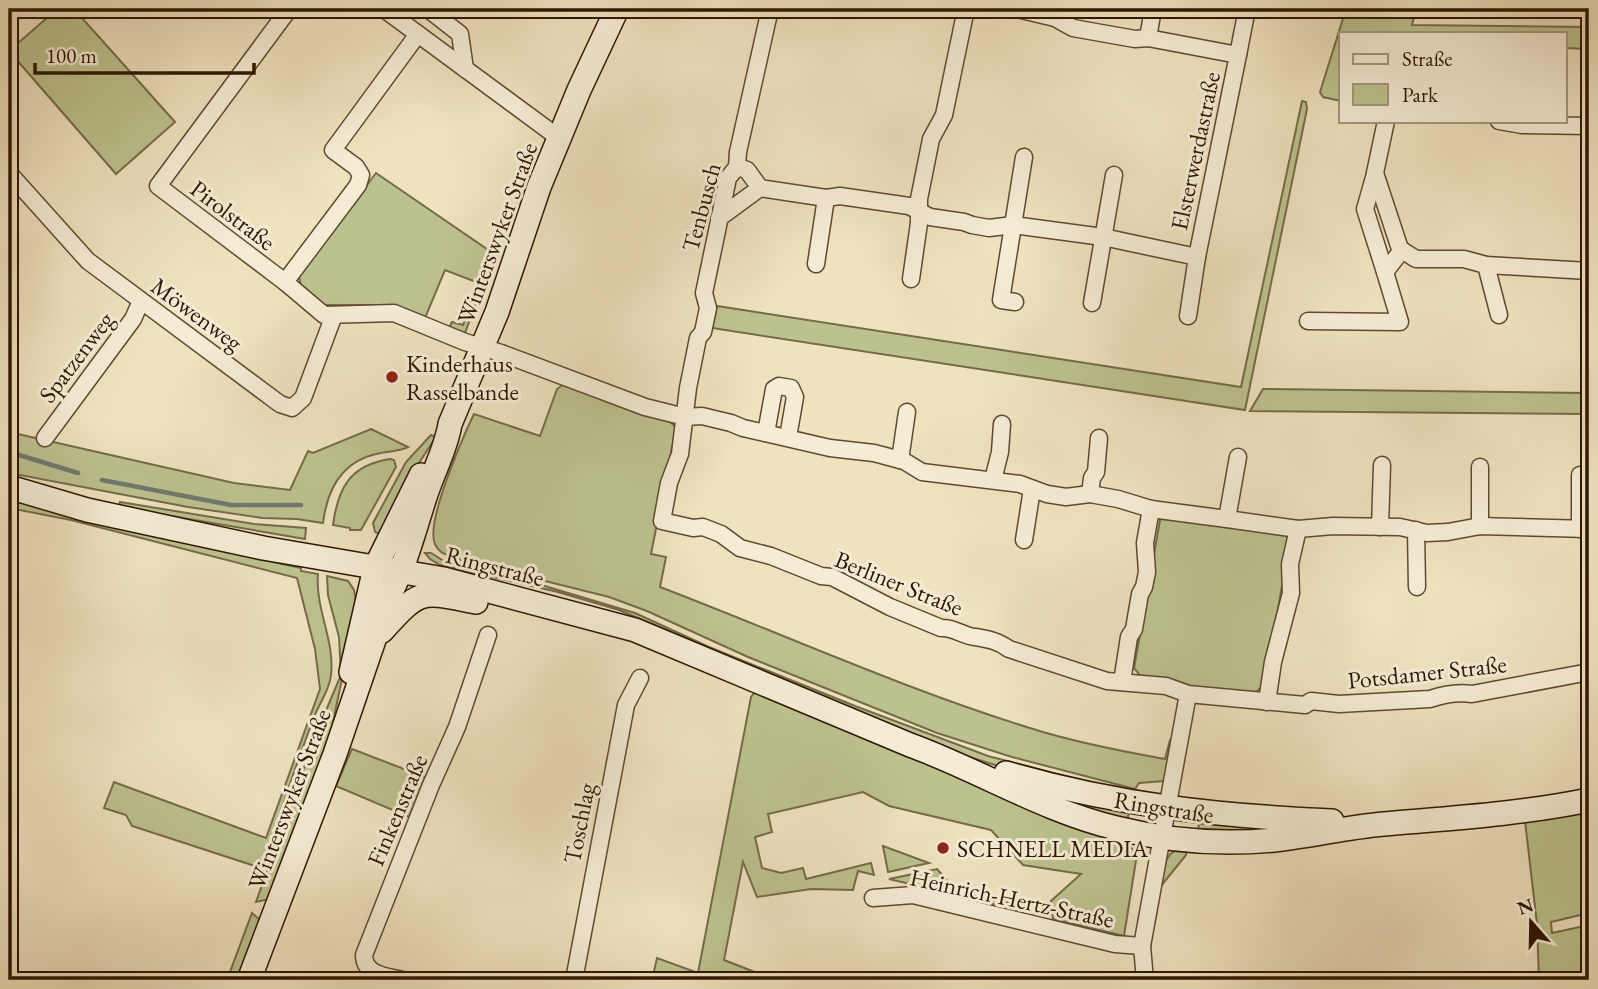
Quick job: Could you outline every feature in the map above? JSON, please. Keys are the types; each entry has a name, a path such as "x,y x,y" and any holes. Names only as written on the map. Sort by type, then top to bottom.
{"main road":[{"name":"Winterswyker Straße","path":"249,980 390,596 402,572 425,497 448,439 450,424 483,348 539,187 599,44 617,9"},
{"path":"325,777 328,751 340,716 375,568 440,438 450,424"},
{"name":"Ringstraße","path":"9,487 87,510 346,564 444,579 635,631 949,759 1073,815 1162,838 1217,843 1247,842 1383,824 1482,816 1589,800"},
{"name":"Winterswyker Straße","path":"377,636 408,602 421,596 433,594 485,604 512,596"},
{"name":"Ringstraße","path":"949,759 973,763 1041,783 1166,808 1255,818 1383,824"}],"street":[{"name":"Pirolstraße","path":"289,9 158,186 324,314 334,315"},
{"path":"384,9 559,138"},
{"path":"428,9 460,34 465,69"},
{"name":"Tenbusch","path":"662,521 669,483 680,454 688,388 698,338 703,332 708,308 704,293 719,218 728,178 737,167 770,9"},
{"path":"911,279 919,223 919,199 931,139 944,115 966,9"},
{"name":"Elsterwerdastraße","path":"1017,9 1056,13 1073,28 1135,39 1148,38 1238,55"},
{"path":"1148,38 1153,9"},
{"name":"Elsterwerdastraße","path":"1188,316 1197,257 1247,9"},
{"path":"285,282 358,185 361,175 356,167 333,150 418,34"},
{"path":"1308,321 1400,322 1365,209 1386,122"},
{"path":"1505,122 1522,125 1589,126"},
{"path":"1000,300 1024,158"},
{"path":"719,218 760,188 747,170 737,167"},
{"name":"Möwenweg","path":"9,173 88,261 280,404 292,408 303,398 334,315"},
{"path":"1375,173 1402,250 1416,259 1464,259 1486,265 1589,272"},
{"path":"1093,303 1114,175"},
{"name":"Elsterwerdastraße","path":"760,188 909,206 930,217 981,227 1013,225 1103,237 1197,257"},
{"path":"816,264 826,198"},
{"path":"1385,272 1402,250"},
{"path":"1486,265 1499,315"},
{"name":"Spatzenweg","path":"45,438 133,319 141,301"},
{"path":"334,315 394,313 645,407 685,416 702,416 830,448 857,450 900,460 922,472 993,480 1066,497 1090,494 1151,509 1298,529 1333,526 1380,527 1427,533 1480,526 1584,529 1580,475"},
{"path":"766,433 774,389 779,386 791,388 795,397 788,437"},
{"path":"900,460 907,412"},
{"path":"993,480 998,465 1002,424"},
{"path":"1090,494 1092,478 1096,472 1099,438"},
{"path":"1227,519 1238,457"},
{"path":"1380,527 1382,465"},
{"path":"1480,467 1480,526"},
{"path":"1024,540 1032,489"},
{"path":"1122,682 1129,637 1134,629 1147,572 1145,543 1151,509"},
{"name":"Berliner Straße","path":"662,521 693,528 703,527 721,534 740,548 771,556 821,576 832,577 890,607 941,628 949,627 975,638 982,637 1056,666 1098,679 1166,686 1188,694"},
{"path":"1268,702 1273,662 1291,593 1290,564 1298,529"},
{"path":"1416,530 1417,587"},
{"name":"Finkenstraße","path":"402,980 369,970 364,963 364,955 421,809 457,727 488,635"},
{"name":"Potsdamer Straße","path":"1188,694 1305,705 1311,701 1351,703 1430,699 1460,692 1472,694 1589,672"},
{"name":"Toschlag","path":"574,980 626,705 640,678"},
{"path":"1145,980 1142,946 1188,694"},
{"name":"Heinrich-Hertz-Straße","path":"873,898 913,895 1115,944 1142,946"}],"green space":[{"path":"57,9 74,9 175,122 116,174 9,51"},
{"path":"1346,9 1416,9 1412,25 1589,27 1589,49 1566,48 1566,32 1339,32 1339,101 1323,97 1320,92"},
{"path":"1302,101 1306,102 1307,109 1245,410 712,328 717,306 1241,387"},
{"path":"376,173 494,254 465,333 449,328 452,322 463,325 479,283 445,270 425,318 394,305 324,305 301,287 299,276"},
{"path":"565,383 664,417 676,427 651,554 666,557 660,587 890,679 1046,733 1165,759 1170,740 1176,741 1165,781 1139,783 1135,789 1012,757 937,733 748,657 647,611 609,597 457,559 441,552 435,544 433,533 435,518 447,480 474,414 540,436 557,389"},
{"path":"1263,389 1589,393 1589,414 1250,411"},
{"path":"371,429 408,447 364,458 345,471 332,489 323,523 262,518 188,507 9,473 9,432 234,483 290,490 308,451 313,453"},
{"path":"431,435 436,437 413,472 381,534 375,532 373,523 406,462"},
{"path":"394,460 396,467 361,530 333,525 338,500 348,480 365,467"},
{"path":"20,499 318,574 319,600 330,649 330,680 261,868 132,826 126,815 104,808 114,782 266,838 320,689 315,649 297,578 71,520 9,508 17,507"},
{"path":"120,502 254,524 306,528 305,539 119,507"},
{"path":"1167,514 1285,532 1290,539 1265,685 1254,693 1213,690 1142,678 1134,668 1160,520"},
{"path":"425,553 431,553 447,563 538,584 635,613 709,647 988,756 1133,794 1001,767 948,750 619,610 558,592 440,565"},
{"path":"327,576 348,581 354,590 357,606 332,727 270,899 256,902 316,734 341,675 339,637 328,595"},
{"path":"755,692 1124,840 1137,854 1124,936 1053,919 1051,901 1081,874 1023,865 991,830 889,806 863,792 768,814 772,832 755,837 762,868 781,873 803,868 806,879 871,863 874,875 858,871 853,890 811,889 757,897 743,862 724,960 775,980 652,980 657,958 698,973 751,697"},
{"path":"352,749 425,777 409,817 336,786"},
{"path":"1039,788 1130,808 1126,826 1083,814"},
{"path":"1589,808 1589,913 1551,922 1552,933 1589,925 1589,980 1539,980 1537,924 1525,821"},
{"path":"1199,818 1294,829 1198,836"},
{"path":"883,846 929,863 888,872"},
{"path":"1188,846 1186,855 1161,886 1170,855"},
{"path":"937,869 961,896 889,879"},
{"path":"965,897 1027,905 1029,913"},
{"path":"252,913 260,920 242,980 227,980"}],"waterway":[{"path":"9,452 78,473"},
{"path":"102,480 231,505 301,505"}],"place":[{"name":"Kinderhaus Rasselbande","path":"392,377"},
{"name":"SCHNELL MEDIA","path":"943,848"}]}
